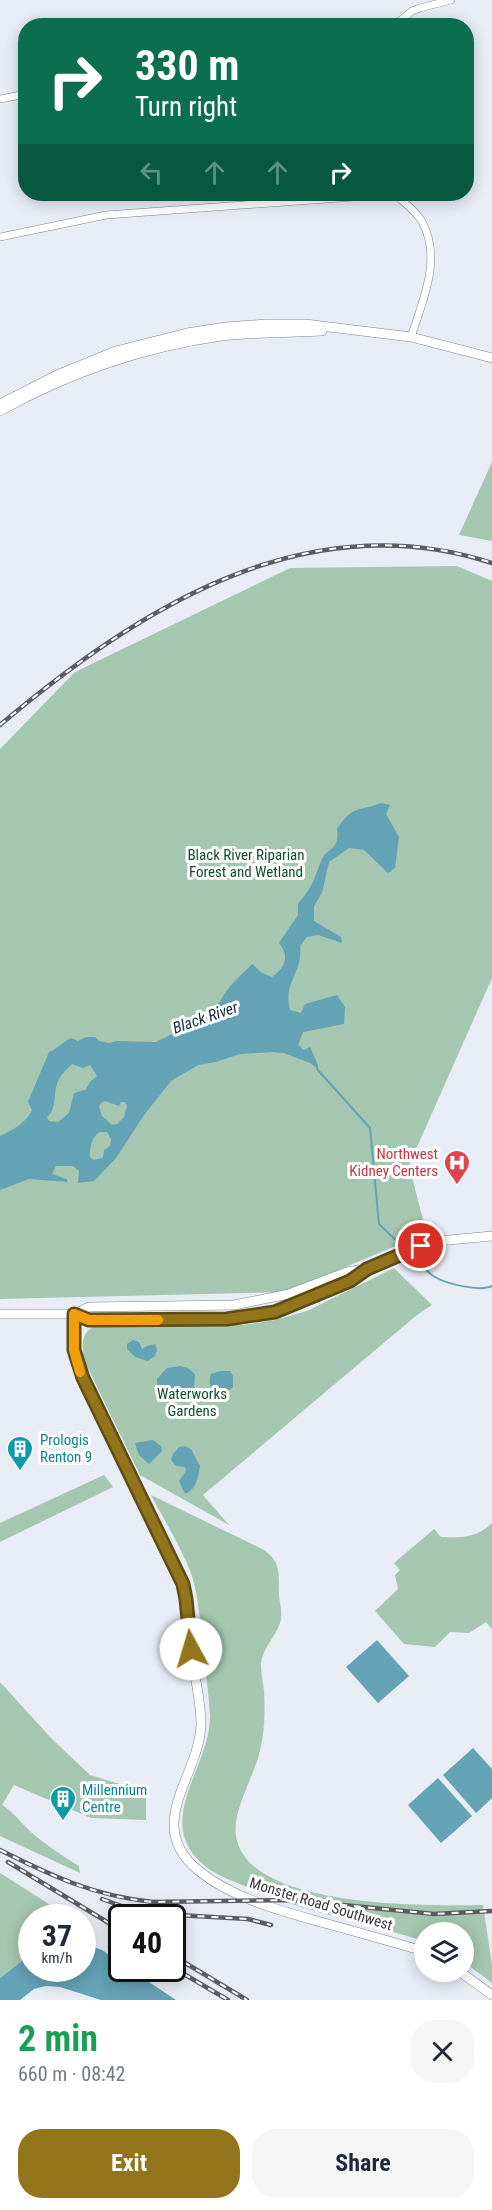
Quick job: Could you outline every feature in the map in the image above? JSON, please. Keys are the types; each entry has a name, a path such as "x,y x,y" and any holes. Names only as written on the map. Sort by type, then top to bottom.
{"street":[{"path":"404,18 412,11 451,0"},
{"path":"0,99 18,96"},
{"path":"0,237 106,215 299,201"},
{"path":"402,201 421,220 430,247 432,263 428,285 411,337"},
{"path":"0,404 57,375 116,351 187,333 226,327 305,324 339,330 411,337 492,358"},
{"path":"0,411 119,358 169,345 222,336 339,330"},
{"path":"0,1314 74,1314 89,1320 227,1319 275,1312 350,1281 367,1269 421,1246 438,1241 492,1236"},
{"path":"74,1314 89,1307 234,1305 254,1302 289,1294 347,1272 367,1269"},
{"name":"Monster Road Southwest","path":"74,1314 74,1350 78,1366 178,1572 186,1599 201,1723 196,1751 174,1813 176,1836 182,1850 197,1869 237,1894 304,1917 414,1949"},
{"path":"473,1982 492,1997"}],"green space":[{"path":"492,462 492,541 459,535"},
{"name":"Black River Riparian Forest and Wetland","path":"457,566 492,581 492,978 409,1165 423,1220 429,1232 286,1292 0,1299 0,749 75,672 290,568"},
{"name":"Waterworks Gardens","path":"394,1268 432,1305 417,1315 203,1495 229,1525 140,1475 84,1360 83,1343 88,1331 98,1325 244,1325 275,1320 307,1311"},
{"path":"104,1475 113,1487 0,1542 0,1523"},
{"path":"151,1495 262,1549 273,1559 278,1570 281,1620 264,1653 261,1664 264,1722 261,1746 237,1816 236,1836 247,1860 271,1878 304,1890 343,1898 422,1905 483,1905 492,1965 492,1983 474,1970 474,1922 414,1922 414,1938 269,1896 221,1876 206,1867 190,1850 183,1832 183,1813 187,1794 208,1735 210,1716 198,1603 192,1576"},
{"path":"492,1523 492,1629 486,1622 469,1633 450,1632 435,1647 404,1644 375,1611 398,1589 395,1575 400,1570 394,1563 434,1529 441,1537 462,1537 481,1532"},
{"path":"0,1682 51,1738 90,1775 146,1792 146,1820 91,1818 14,1785 2,1805 42,1841 79,1866 80,1873 0,1836"},
{"path":"0,1873 49,1904 18,1904 18,1964 0,1978"}],"water":[{"name":"Black River","path":"381,803 390,805 386,814 399,837 395,868 388,873 364,850 349,848 329,862 322,893 314,906 314,921 341,937 342,943 318,935 307,937 300,946 299,963 289,992 290,1010 301,1013 305,1004 337,995 345,1007 344,1024 303,1032 298,1045 304,1050 310,1047 318,1069 310,1063 284,1053 272,1052 240,1054 198,1065 171,1081 144,1115 116,1158 94,1181 78,1183 79,1171 73,1166 56,1166 52,1174 67,1179 67,1182 29,1179 0,1190 0,1136 19,1126 32,1110 28,1102 49,1052 71,1038 78,1041 86,1037 95,1037 99,1041 109,1043 116,1041 156,1042 176,1032 186,1030 191,1024 206,1016 207,1008 220,1002 230,986 252,964 262,973 272,977 280,970 284,962 284,953 279,943 298,915 298,903 310,888 321,861 335,845 337,829 342,821 356,810","holes":["72,1064 83,1068 90,1065 97,1076 85,1090 74,1093 69,1113 58,1122 49,1121 47,1117 54,1106 58,1081","105,1101 119,1106 121,1102 125,1102 127,1106 124,1117 117,1124 112,1125 102,1116 99,1107","107,1132 111,1139 110,1146 104,1150 103,1158 93,1160 90,1157 90,1150 97,1134"]},
{"path":"133,1340 139,1342 142,1349 155,1344 157,1350 155,1356 148,1361 135,1357 127,1349 127,1344"},
{"path":"180,1366 188,1368 195,1374 194,1392 188,1399 162,1395 157,1388 157,1379 167,1368"},
{"path":"230,1371 233,1376 233,1387 225,1393 216,1394 210,1385 210,1377 211,1374"},
{"path":"153,1440 161,1446 162,1451 149,1464 139,1455 135,1443"},
{"path":"185,1446 191,1449 200,1466 194,1486 185,1494 179,1481 186,1471 185,1467 176,1466 171,1460 179,1447"},
{"path":"377,1640 409,1676 378,1703 346,1667"},
{"path":"473,1748 492,1769 492,1798 476,1813 443,1775"},
{"path":"438,1778 472,1816 441,1843 408,1805"},
{"path":"96,1948 108,1954 108,1982 149,1982 176,2000 101,2000 60,1987 46,1986 34,1989 20,2000 0,2000 0,1978 18,1964 18,1982 96,1982"}],"waterway":[{"path":"317,1069 370,1128 379,1224 406,1250"},
{"path":"410,1254 428,1272 440,1280 472,1288 492,1286"}],"railway":[{"path":"0,725 53,682 109,642 167,607 228,578 291,557 356,546 423,548 492,563"},
{"path":"0,1850 92,1890 153,1902 292,1900 434,1914 492,1911"},
{"path":"8,1862 108,1923"},
{"path":"102,1899 141,1913 248,1919 271,1925"},
{"path":"186,1963 247,2000"},
{"path":"186,1975 228,2000"}],"slow traffic":[{"path":"80,1372 73,1342 74,1314 89,1320 158,1320"}],"place":[{"name":"Northwest Kidney Centers","path":"457,1186"},
{"name":"Prologis Renton 9","path":"20,1472"},
{"name":"Millennium Centre","path":"63,1822"}],"route":[{"path":"191,1649 183,1584 78,1366 73,1342 74,1314 89,1320 227,1319 255,1316 275,1312 312,1298 350,1281 367,1269 421,1246"}]}
